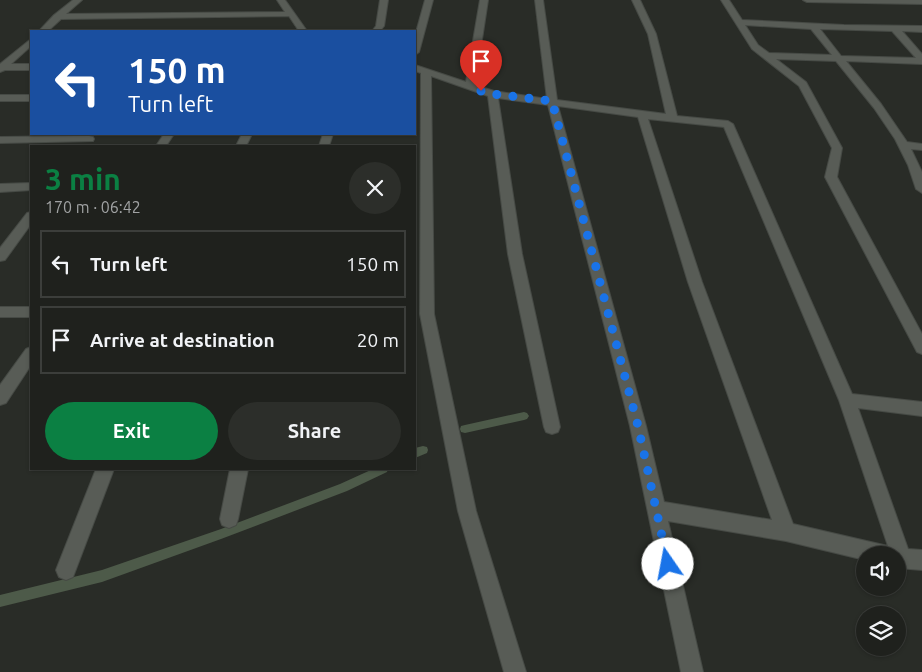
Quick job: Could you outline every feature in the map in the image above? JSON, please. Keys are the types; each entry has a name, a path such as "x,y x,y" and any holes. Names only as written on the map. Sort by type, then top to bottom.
{"street":[{"path":"44,30 78,0"},
{"path":"281,0 302,30"},
{"path":"377,30 380,26 384,0"},
{"path":"416,48 429,0"},
{"path":"470,87 484,0"},
{"path":"539,0 552,101 638,426 692,672"},
{"path":"636,0 652,34 672,117"},
{"path":"725,0 755,47 803,84 837,148 831,177 922,348"},
{"path":"806,0 922,2"},
{"path":"58,18 291,14"},
{"path":"738,22 922,30"},
{"path":"813,26 836,58 878,108 904,145 912,158 922,189"},
{"path":"895,29 922,60"},
{"path":"1,68 30,43"},
{"path":"767,56 922,60"},
{"path":"1,68 30,67"},
{"path":"515,672 467,511 428,314 421,70 493,94 642,115 728,124 847,400 892,546"},
{"path":"493,94 516,254 552,427"},
{"path":"0,98 30,98"},
{"path":"642,115 695,282 786,532"},
{"path":"0,140 88,140"},
{"path":"904,145 922,147"},
{"path":"0,188 30,187"},
{"path":"0,257 14,242 30,218"},
{"path":"0,242 14,242"},
{"path":"0,312 30,312"},
{"path":"0,398 30,354"},
{"path":"847,400 922,409"},
{"path":"66,570 105,470"},
{"path":"229,519 239,470"},
{"path":"656,510 786,532 856,548"},
{"path":"906,558 922,560"}],"waterway":[{"path":"465,429 524,416"},
{"path":"416,453 423,450"},
{"path":"0,601 102,576 343,488 381,470"}],"route":[{"path":"481,91 552,101 638,426 668,564"}]}
